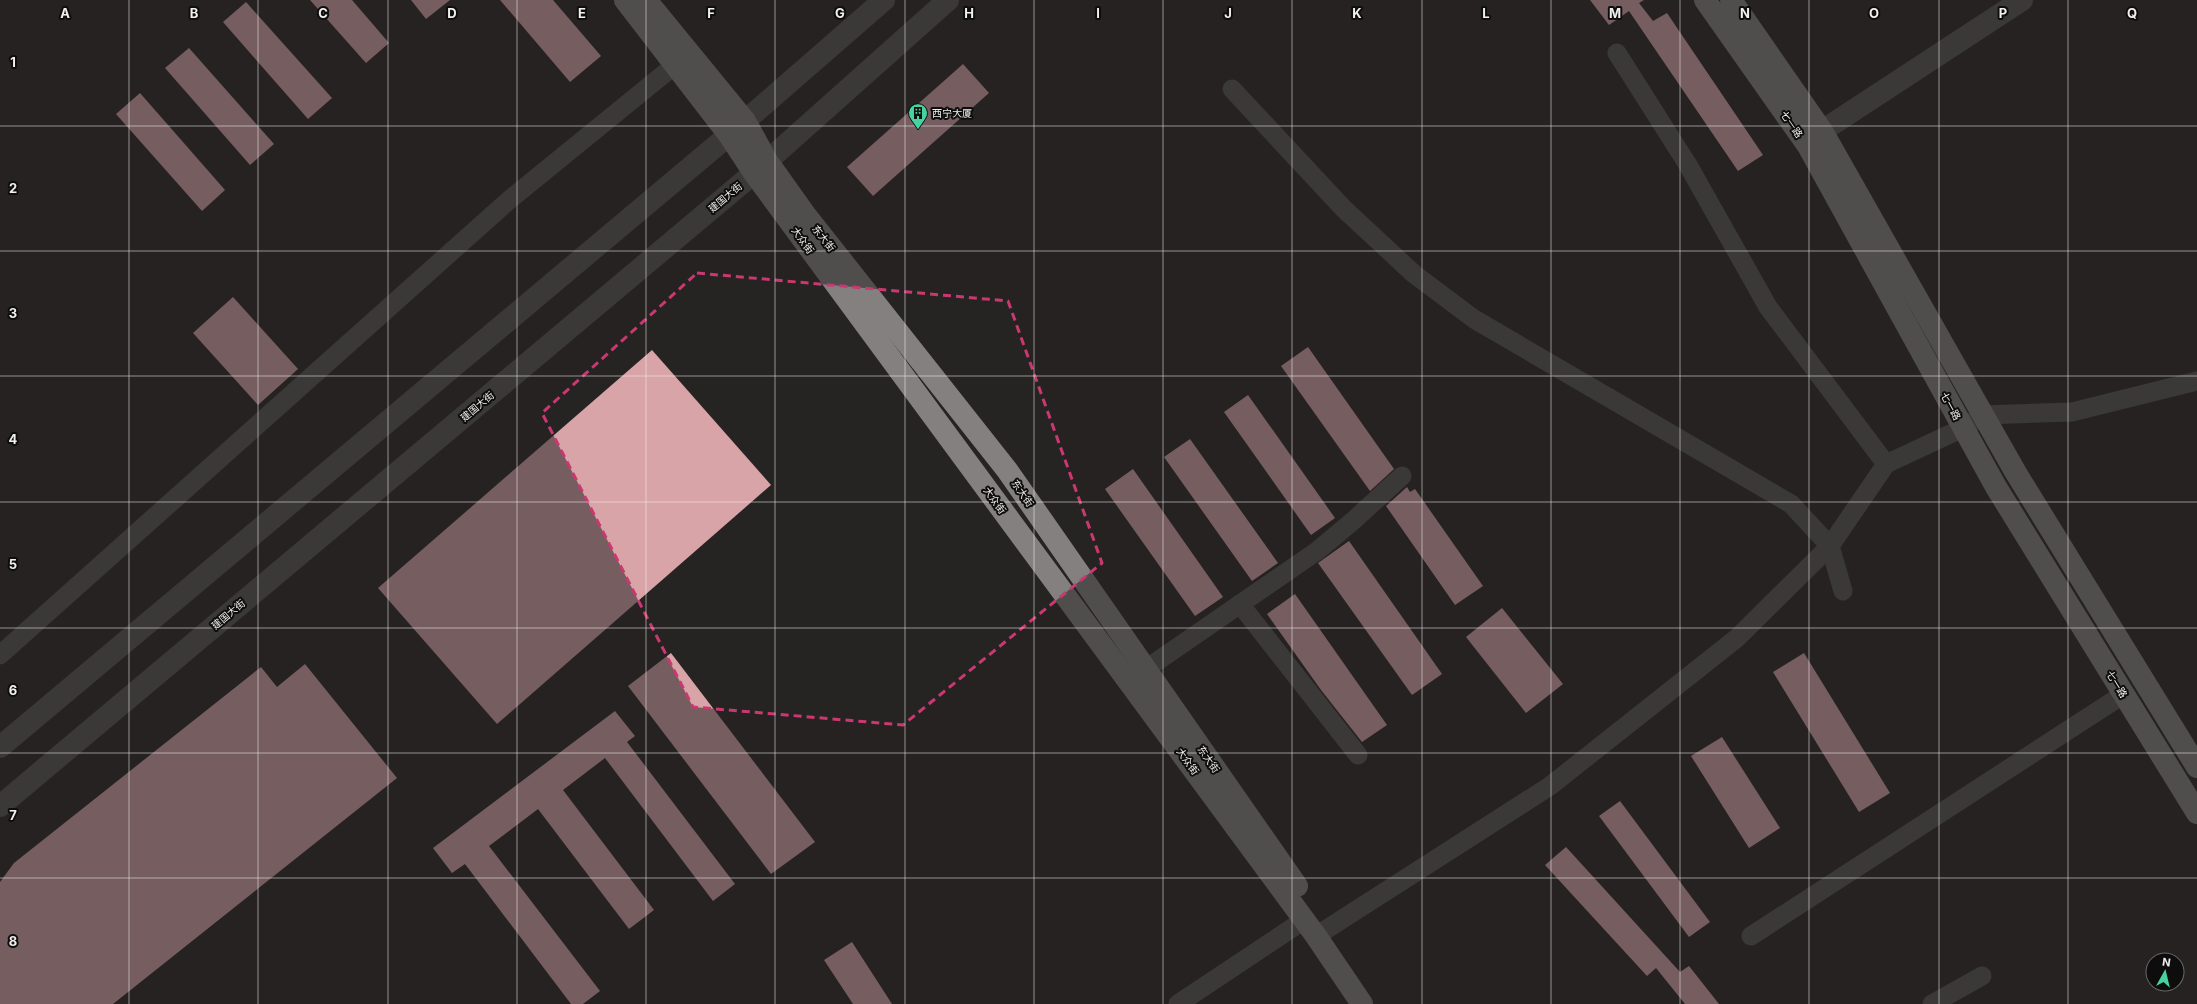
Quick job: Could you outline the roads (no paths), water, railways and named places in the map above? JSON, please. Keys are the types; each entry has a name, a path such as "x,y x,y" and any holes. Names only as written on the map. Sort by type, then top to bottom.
{"main road":[{"name":"大众街","path":"625,0 730,135 760,167 1316,928 1362,1004"},
{"name":"东大街","path":"646,0 746,121 760,167 804,213 1007,470 1146,669 1316,928 1378,1004"},
{"name":"七一路","path":"1705,0 1808,146 1996,487 2197,812"},
{"name":"七一路","path":"1731,0 1822,131 2016,474 2197,767"}],"street":[{"path":"0,747 730,135 884,0"},
{"name":"建国大街","path":"0,806 760,167 948,0"},
{"path":"1822,131 2022,0"},
{"path":"1617,53 1688,165 1768,307 1886,464"},
{"path":"0,655 508,201 675,65"},
{"path":"1232,89 1344,209 1414,274 1474,319 1791,504 1830,546 1843,591"},
{"path":"1178,1004 1316,928 1550,786 1737,638 1830,546 1886,464 1963,428 1983,415 2072,412 2197,381"},
{"path":"1146,669 1316,551 1354,520 1402,476"},
{"path":"1240,604 1358,755"},
{"path":"1751,936 2124,694"},
{"path":"1932,1004 1982,976"}],"place":[{"name":"西宁大厦","path":"918,130"}]}
